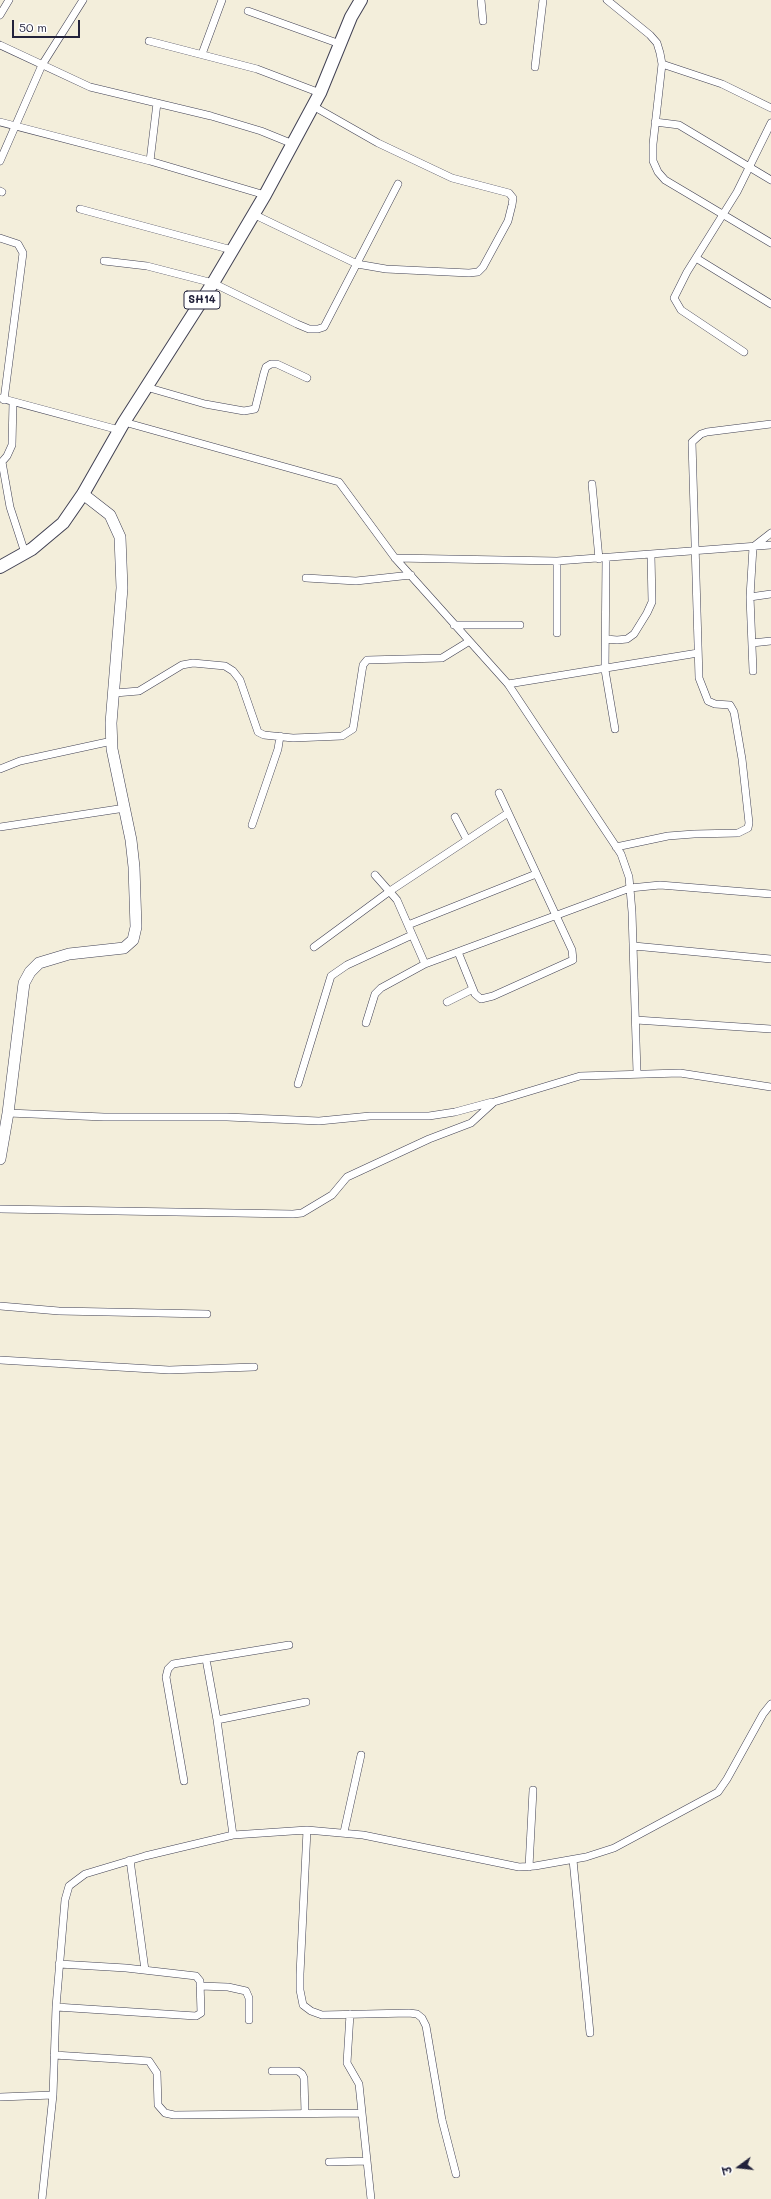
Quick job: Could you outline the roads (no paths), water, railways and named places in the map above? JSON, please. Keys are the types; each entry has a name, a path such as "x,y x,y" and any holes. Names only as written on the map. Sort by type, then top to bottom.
{"main road":[{"name":"SH14","path":"0,567 25,553 63,523 83,494 122,426 213,283 265,195 320,93 351,17 361,0"}],"street":[{"path":"0,15 9,0"},
{"path":"0,161 14,126 42,65 83,0"},
{"path":"202,54 222,0"},
{"path":"481,0 483,21"},
{"path":"535,67 543,0"},
{"path":"607,0 657,43 662,64 655,122 653,161 658,172 665,180 771,242"},
{"path":"248,11 340,44"},
{"path":"149,41 257,69 320,93"},
{"path":"0,45 90,86 261,131 293,144"},
{"path":"662,64 722,84 771,108"},
{"path":"150,161 157,103"},
{"path":"253,214 357,264 412,271 468,273 478,272 483,267 508,221 513,198 509,192 452,178 378,143 313,106"},
{"path":"0,122 150,161 265,195"},
{"path":"655,122 679,125 771,180"},
{"path":"744,352 677,306 674,298 676,291 723,214 771,123"},
{"path":"104,261 147,266 213,283 297,324 309,329 318,329 324,326 398,184"},
{"path":"80,209 232,250"},
{"path":"0,238 18,244 23,253 2,399 122,426 339,482 395,558 468,642 508,684 621,854 629,877 634,946 637,1073"},
{"path":"696,258 771,304"},
{"path":"146,387 205,404 244,411 255,409 266,367 271,364 277,364 307,378"},
{"path":"13,402 12,445 1,463 10,507 25,553"},
{"path":"616,847 668,836 738,833 748,828 749,823 742,759 734,712 730,705 715,704 708,701 699,678 692,442 695,438 707,432 771,424"},
{"path":"592,484 603,559 606,639 605,670 615,729"},
{"path":"0,1159 8,1113 24,982 30,972 40,964 53,959 69,954 124,948 133,940 136,927 134,867 125,808 112,741 111,723 115,693 122,588 120,537 110,515 83,494"},
{"path":"753,671 750,597 753,547 771,533"},
{"path":"395,558 557,561 603,559 771,545"},
{"path":"606,639 627,639 642,624 652,602 651,555"},
{"path":"557,561 557,633"},
{"path":"306,578 356,582 411,575"},
{"path":"750,597 771,594"},
{"path":"454,625 520,625"},
{"path":"752,643 771,641"},
{"path":"115,693 139,691 182,665 193,663 225,666 233,671 240,680 258,732 264,735 309,738 342,736 349,733 353,729 366,660 442,658 468,642"},
{"path":"508,684 605,670 698,654"},
{"path":"252,825 278,749 280,736"},
{"path":"0,769 20,761 112,741"},
{"path":"458,952 477,998 485,999 571,962 574,956 499,793"},
{"path":"0,827 125,808"},
{"path":"314,947 390,891 508,813"},
{"path":"454,817 467,840"},
{"path":"408,926 536,874"},
{"path":"375,875 397,900 425,964"},
{"path":"366,1023 375,994 381,988 425,964 630,888 660,885 771,894"},
{"path":"298,1084 331,976 347,965 412,935"},
{"path":"634,946 771,959"},
{"path":"447,1002 473,989"},
{"path":"636,1020 771,1029"},
{"path":"8,1113 104,1117 227,1117 319,1121 370,1116 429,1116 455,1112 580,1076 616,1076 637,1073 680,1073 771,1087"},
{"path":"0,1208 132,1212 302,1213 332,1196 347,1177 429,1139 470,1123 494,1102"},
{"path":"0,1306 59,1311 207,1314"},
{"path":"0,1360 170,1370 254,1366"},
{"path":"184,1781 166,1677 168,1668 173,1664 288,1645"},
{"path":"206,1659 217,1720 233,1835"},
{"path":"217,1720 306,1702"},
{"path":"42,2199 53,2096 56,2007 65,1900 69,1886 85,1874 130,1860 233,1835 307,1830 344,1832 519,1867 529,1867 573,1860 614,1848 718,1792 727,1779 763,1714 771,1704"},
{"path":"344,1832 361,1754"},
{"path":"529,1867 533,1790"},
{"path":"307,1830 300,1990 303,2005 311,2012 322,2015 409,2013 417,2014 422,2018 428,2034 442,2120 456,2174"},
{"path":"130,1860 145,1970"},
{"path":"573,1860 590,2033"},
{"path":"56,2007 196,2016 201,2013 199,1979 190,1974 60,1964"},
{"path":"200,1986 228,1987 246,1991 248,1994 249,2020"},
{"path":"350,2014 347,2063 359,2084 371,2199"},
{"path":"54,2055 149,2061 157,2073 158,2105 165,2113 174,2115 362,2113"},
{"path":"272,2071 298,2071 302,2074 304,2078 305,2114"},
{"path":"0,2097 53,2096"},
{"path":"329,2162 367,2160"}]}
